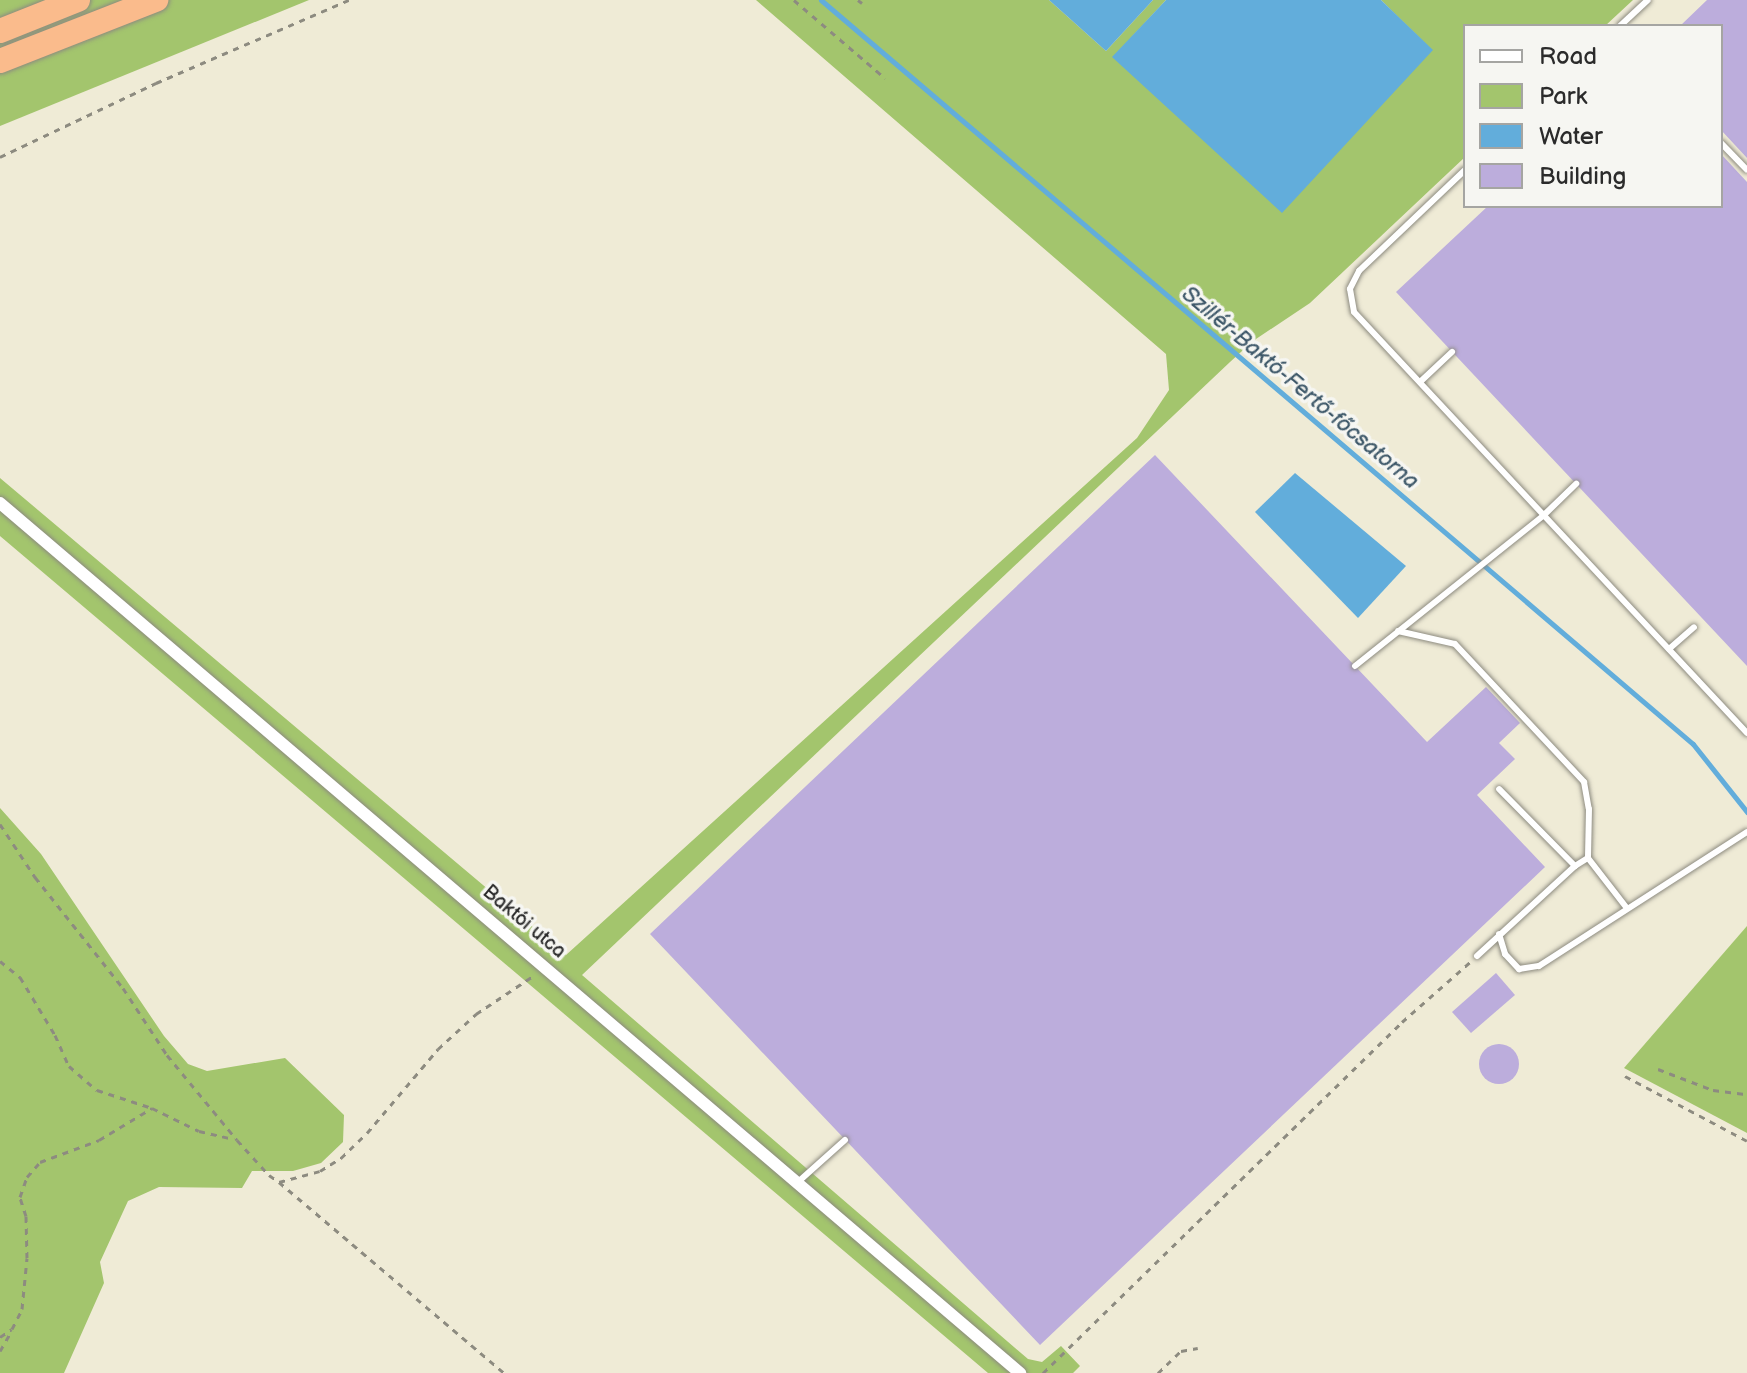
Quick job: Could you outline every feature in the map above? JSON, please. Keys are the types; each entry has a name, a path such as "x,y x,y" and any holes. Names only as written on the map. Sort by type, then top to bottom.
{"highway":[{"path":"0,31 78,0"},
{"path":"0,61 156,0"}],"street":[{"name":"Baktói utca","path":"0,503 1020,1373"}],"lane":[{"path":"1622,24 1648,0"},
{"path":"1723,145 1747,170"},
{"path":"1463,172 1371,258 1350,289 1354,312 1747,733"},
{"path":"1420,382 1452,352"},
{"path":"1355,666 1544,515 1576,484"},
{"path":"1669,649 1694,627"},
{"path":"1398,631 1455,644 1584,782 1589,809 1588,858 1626,907"},
{"path":"1499,789 1575,866"},
{"path":"1499,934 1505,954 1519,969 1539,966 1626,907 1744,834"},
{"path":"1477,956 1575,866 1588,858"},
{"path":"798,1182 845,1140"}],"path":[{"path":"0,157 156,83 349,0"},
{"path":"794,0 885,78"},
{"path":"0,824 35,877 123,988 167,1055 269,1175 504,1373"},
{"path":"1043,1373 1402,1022 1477,956"},
{"path":"0,961 20,977 55,1035 69,1066 97,1090 152,1108 199,1131 237,1140"},
{"path":"279,1182 320,1171 341,1158 367,1133 438,1049 476,1014 524,984 545,965"},
{"path":"1658,1069 1713,1090 1747,1094"},
{"path":"1625,1076 1747,1141"},
{"path":"0,1351 22,1309 27,1258 26,1216 20,1197 27,1177 40,1162 99,1140 152,1108"},
{"path":"0,1337 12,1329"},
{"path":"1158,1373 1181,1351 1198,1348"}],"green space":[{"path":"0,0 309,0 0,126"},
{"path":"756,0 1049,0 1106,51 1153,0 1166,0 1113,57 1432,50 1381,0 1633,0 1607,24 1463,24 1463,159 1310,303 1253,341 1230,362 582,975 1028,1359 1042,1362 1061,1346 1080,1366 1073,1373 988,1373 0,536 0,478 566,955 1137,438 1169,390 1166,354"},
{"path":"0,808 41,854 164,1036 188,1064 207,1071 285,1058 344,1115 343,1142 321,1163 293,1171 252,1171 242,1188 159,1187 128,1201 100,1262 104,1283 64,1373 0,1373"},
{"path":"1747,926 1747,1133 1624,1068"}],"water":[{"path":"1049,0 1153,0 1106,51"},
{"path":"1166,0 1381,0 1433,50 1282,213 1112,57"},
{"path":"1295,473 1406,566 1358,618 1255,512"}],"building":[{"path":"1707,0 1747,0 1747,158 1723,132 1723,24 1682,24"},
{"path":"1723,156 1747,182 1747,666 1396,292 1486,208 1723,208"},
{"path":"1155,455 1427,742 1486,687 1520,723 1499,743 1515,759 1477,795 1545,867 1040,1345 650,934"},
{"path":"1496,973 1515,995 1471,1033 1452,1012"},
{"path":"1499,1044 1513,1050 1519,1064 1513,1078 1499,1084 1485,1078 1479,1064 1485,1050"}],"waterway":[{"name":"Szillér-Baktó-Fertő-főcsatorna","path":"821,0 1693,744 1747,812"}]}
